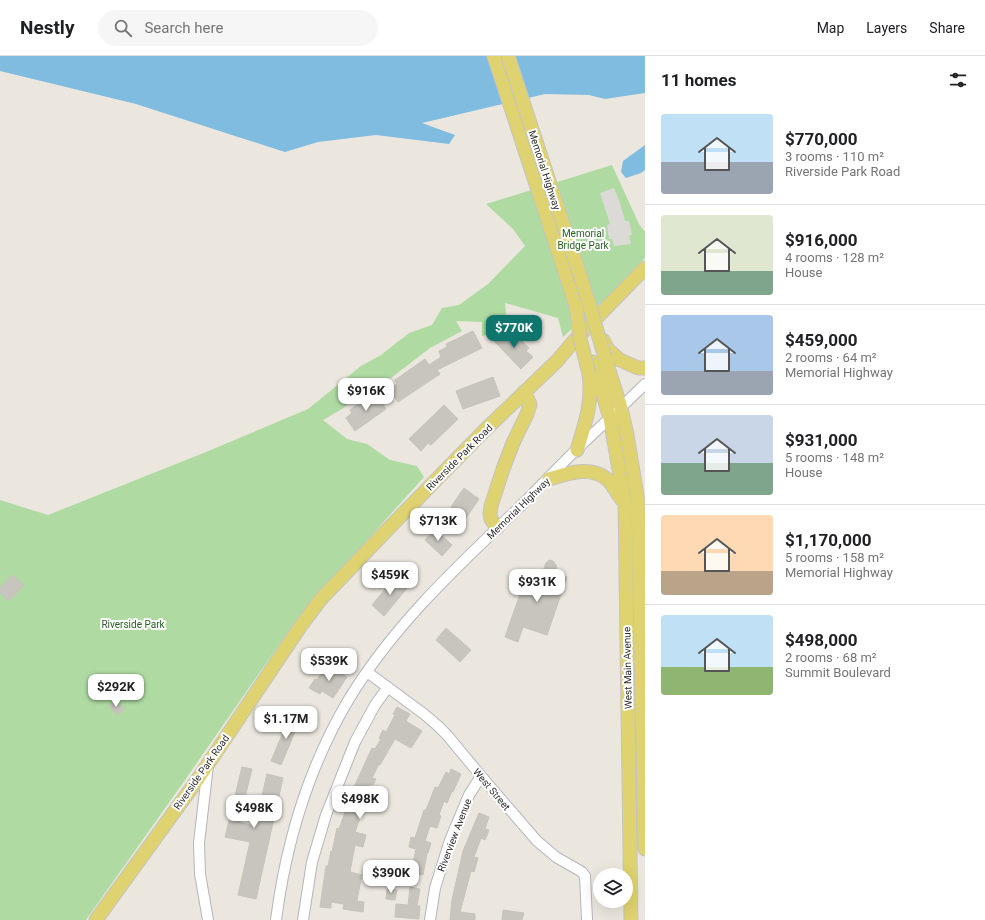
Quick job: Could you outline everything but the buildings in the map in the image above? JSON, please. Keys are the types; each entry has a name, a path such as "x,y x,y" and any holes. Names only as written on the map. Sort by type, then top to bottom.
{"main road":[{"name":"Memorial Highway","path":"494,56 576,306 621,408"},
{"name":"Memorial Highway","path":"508,56 588,300 596,330 599,360 610,418"},
{"name":"Riverside Park Road","path":"96,920 209,762 300,627 320,600 484,430 557,361 573,342 641,272"},
{"path":"576,306 580,338 589,374 591,394 588,413 577,450"},
{"path":"596,330 608,350 620,360 638,368 645,368"},
{"path":"497,528 491,519 491,506 503,469 530,404 524,392"},
{"name":"West Main Avenue","path":"621,408 638,501 645,849"},
{"name":"West Main Avenue","path":"610,418 625,504 631,920"},
{"path":"548,479 577,472 592,472 606,479 625,504"}],"street":[{"path":"621,408 645,384"},
{"name":"Memorial Highway","path":"278,920 280,894 287,859 303,798 334,726 349,699 367,672 395,634 427,597 621,408"},
{"name":"West Street","path":"367,672 388,686 434,722 447,735 537,841 547,850 586,876 587,920"},
{"path":"303,920 312,862 326,815 355,742 375,705 388,686"},
{"path":"208,920 200,874 199,843 209,762"},
{"name":"Riverview Avenue","path":"430,920 435,888 450,840 469,795 481,776"}],"green space":[{"name":"Riverside Park","path":"612,165 639,224 645,232 645,258 606,298 563,337 558,318 505,303 506,313 501,331 482,336 482,322 456,321 462,331 430,348 391,378 383,382 380,378 342,409 323,420 347,439 367,444 390,460 417,466 424,477 299,616 86,920 0,920 0,500 48,515 206,452 308,409 361,366 381,355 409,333 432,325 442,308 459,305 488,284 525,246 513,229 486,204"}],"shaded area":[{"path":"614,188 625,221 629,221 632,235 629,236 631,244 614,246 612,239 609,239 607,225 610,224 600,193"}],"water":[{"path":"0,56 645,56 645,93 605,99 589,95 545,94 422,123 455,135 449,144 376,135 318,142 285,152 136,104 0,71"},
{"path":"645,145 645,170 641,173 626,178 621,172 623,161"}],"park label":[{"name":"Memorial Bridge Park","path":"583,238"}]}
